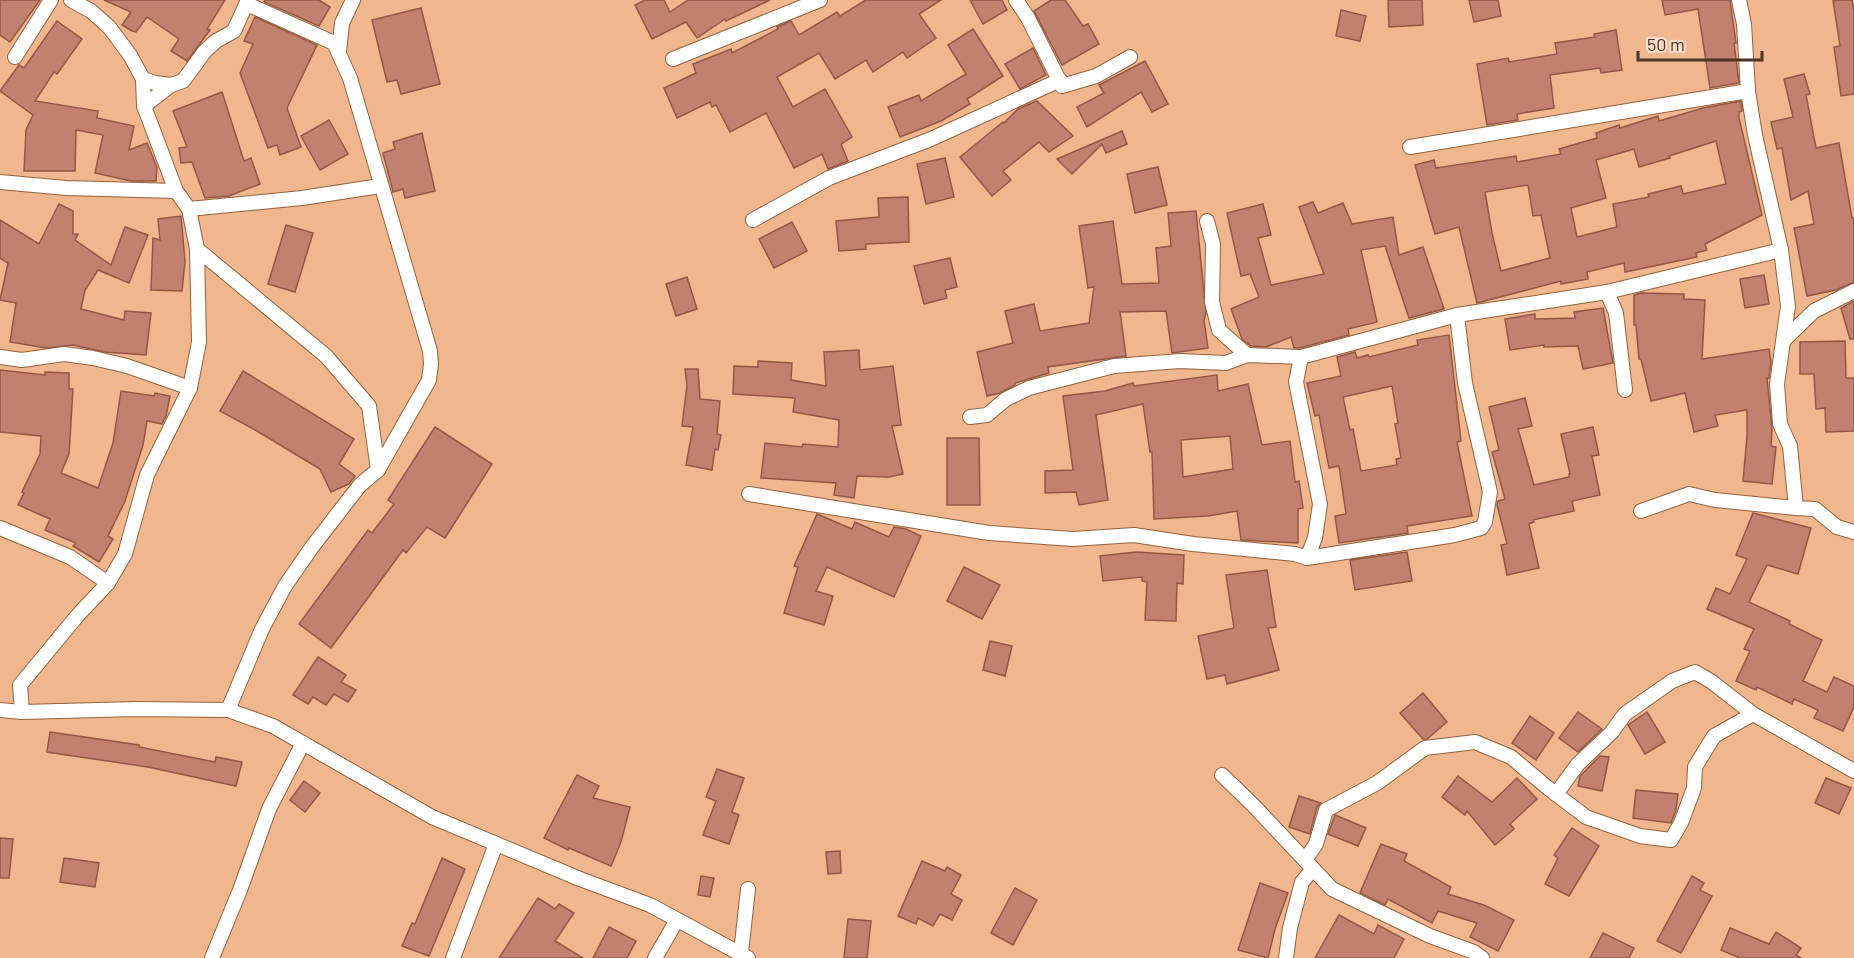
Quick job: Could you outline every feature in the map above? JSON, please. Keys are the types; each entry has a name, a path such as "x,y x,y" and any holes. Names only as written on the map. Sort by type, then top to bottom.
{"street":[{"path":"15,57 51,0"},
{"path":"0,710 78,615 108,583 125,554 147,475 190,388 199,342 197,249 189,209 176,191 144,106 143,79 130,55 109,27 92,11 71,0"},
{"path":"338,54 342,23 353,0"},
{"path":"673,59 820,0"},
{"path":"1016,0 1028,18 1062,86 1096,76 1130,57"},
{"path":"1738,0 1744,24 1748,91 1755,135 1781,250 1788,306 1777,384 1780,424 1790,446 1796,508"},
{"path":"144,106 171,85 183,81 205,51 216,41 234,31 247,2 334,42 350,78 430,351 429,380 378,470 360,485 285,586 262,629 228,710"},
{"path":"143,79 171,85"},
{"path":"753,220 830,178 931,140 1060,80"},
{"path":"1410,147 1748,91"},
{"path":"0,182 66,188 176,191"},
{"path":"189,209 302,198 380,186"},
{"path":"1207,220 1213,244 1212,302 1226,363"},
{"path":"197,249 326,356 369,406 378,470"},
{"path":"970,417 987,415 1006,399 1029,387 1114,366 1180,361 1226,363 1247,355 1301,357 1458,315 1607,291 1781,250"},
{"path":"1607,291 1616,313 1625,390"},
{"path":"1784,340 1814,311 1854,291"},
{"path":"1788,306 1814,311"},
{"path":"749,494 989,533 1073,539 1134,535 1193,544 1295,554 1307,558 1455,535 1481,528 1485,522 1490,492 1465,383 1458,315"},
{"path":"1219,330 1247,355"},
{"path":"0,357 22,360 64,354 93,358 127,366 190,388"},
{"path":"1301,357 1296,382 1320,504 1315,538 1307,558"},
{"path":"1641,511 1689,495 1716,500 1815,509 1837,527 1854,532"},
{"path":"0,528 70,557 108,583"},
{"path":"1556,794 1578,764 1611,733 1625,714 1672,681 1695,672 1754,714 1854,771"},
{"path":"20,685 22,712"},
{"path":"0,710 22,712 136,709 228,710 273,726 432,817 580,879 650,905 744,956 748,889"},
{"path":"1286,958 1290,927 1302,882 1326,810 1377,783 1425,747 1475,742 1511,757 1586,817 1640,836 1671,840 1681,823 1694,788 1695,767 1714,736 1754,714"},
{"path":"212,958 270,809 303,744"},
{"path":"1222,775 1332,889 1430,936 1474,952 1482,958"},
{"path":"453,958 496,844"},
{"path":"655,958 677,920"}],"building":[{"path":"0,0 40,0 10,42 0,35"},
{"path":"104,0 225,0 207,29 210,30 187,61 171,51 179,39 147,17 136,32 132,31 122,25 131,12"},
{"path":"265,0 319,0 330,7 319,26 264,2"},
{"path":"645,0 664,0 670,12 688,0 770,0 726,21 725,19 697,38 686,22 652,39 635,5"},
{"path":"866,0 941,0 919,14 936,38 907,58 903,52 873,72 866,60 835,79 819,53 777,77 793,107 825,89 852,137 841,144 848,161 828,169 822,154 794,168 766,113 730,132 716,105 712,107 710,102 677,118 664,88 696,73 693,64 731,49 732,53 791,21 799,35 837,12 840,16"},
{"path":"970,0 1002,0 1007,10 983,24"},
{"path":"1051,0 1065,0 1083,26 1088,24 1099,44 1062,65 1034,11"},
{"path":"1388,0 1422,0 1423,25 1389,27"},
{"path":"1469,0 1498,0 1501,16 1474,22"},
{"path":"1662,0 1730,0 1739,83 1710,88 1698,9 1665,15"},
{"path":"1833,0 1852,0 1854,10 1854,94 1841,96 1834,47 1840,46"},
{"path":"421,8 440,84 401,94 397,80 387,82 372,20"},
{"path":"1341,10 1366,16 1360,41 1336,36"},
{"path":"255,17 317,45 287,108 301,147 280,155 277,145 268,148 240,73 253,44 244,41"},
{"path":"57,21 82,39 57,74 54,72 35,101 98,111 97,118 134,126 129,150 147,143 157,167 156,181 131,181 95,173 103,135 76,130 75,171 24,171 26,130 33,115 0,91 19,65 24,68"},
{"path":"973,29 1003,76 967,99 970,104 941,121 900,137 888,107 919,95 921,101 966,74 948,45"},
{"path":"1616,30 1622,70 1601,73 1600,68 1550,75 1554,108 1517,114 1518,120 1487,125 1477,64 1508,58 1509,62 1557,54 1555,43 1595,37 1594,34"},
{"path":"1033,48 1046,75 1020,89 1005,64"},
{"path":"1145,61 1168,104 1152,112 1141,92 1087,127 1077,107 1104,93 1099,85"},
{"path":"1804,74 1810,94 1806,95 1816,148 1839,143 1852,218 1854,218 1854,282 1836,290 1807,296 1794,228 1814,224 1808,191 1791,200 1782,148 1777,149 1771,122 1793,117 1784,79"},
{"path":"222,92 244,161 251,158 260,184 229,196 205,198 192,162 181,163 179,148 187,147 173,111"},
{"path":"1037,101 1073,136 1049,152 1039,142 1003,171 1011,180 992,196 960,157 1004,123 1018,109"},
{"path":"1741,101 1742,111 1739,112 1739,118 1762,215 1705,244 1707,250 1696,253 1697,257 1625,272 1624,263 1587,272 1588,279 1561,284 1561,281 1477,303 1459,227 1435,234 1415,165 1434,160 1436,168 1516,156 1517,162 1561,154 1559,149 1597,138 1596,133 1619,125 1620,128 1658,116 1659,121 1703,108","holes":["1716,141 1726,184 1683,194 1681,186 1648,194 1649,197 1613,204 1617,227 1577,237 1571,208 1606,198 1596,160 1634,149 1639,167","1528,185 1533,216 1541,215 1550,258 1501,271 1485,192"]},
{"path":"329,120 348,154 320,170 301,136"},
{"path":"1122,131 1127,144 1106,153 1102,144 1072,174 1057,159"},
{"path":"422,133 435,191 405,198 403,189 393,192 383,153 395,149 393,142"},
{"path":"945,158 954,197 926,204 917,164"},
{"path":"1158,167 1167,205 1135,213 1127,174"},
{"path":"908,197 909,242 866,244 866,249 839,251 836,221 879,217 878,198"},
{"path":"1313,202 1318,213 1343,203 1352,224 1393,217 1399,255 1423,247 1444,309 1409,318 1385,246 1361,250 1377,322 1348,329 1349,335 1300,348 1294,348 1291,337 1266,347 1251,346 1242,339 1231,309 1259,297 1250,274 1241,276 1227,213 1263,204 1271,235 1258,238 1271,285 1324,274 1299,207"},
{"path":"59,204 73,211 73,234 78,234 75,240 111,265 125,227 148,235 129,283 98,270 85,290 81,309 124,320 125,311 151,313 146,355 105,352 73,345 46,348 10,342 16,303 0,300 8,263 0,258 0,220 39,244"},
{"path":"1196,211 1208,348 1172,353 1166,311 1120,312 1126,356 1048,367 1049,373 1015,383 1000,393 987,396 977,352 1013,343 1005,311 1034,304 1040,331 1089,323 1094,287 1088,288 1079,226 1113,221 1122,284 1159,283 1156,248 1171,246 1168,213"},
{"path":"181,216 185,261 182,291 151,290 153,238 160,240 158,219"},
{"path":"792,222 807,251 774,268 759,239"},
{"path":"286,225 313,233 295,292 268,284"},
{"path":"950,258 957,287 945,290 947,298 924,304 914,266"},
{"path":"1764,275 1769,304 1745,308 1740,279"},
{"path":"687,277 697,309 676,316 666,284"},
{"path":"1641,293 1684,294 1684,299 1705,300 1702,359 1769,349 1771,362 1769,378 1767,378 1772,428 1771,446 1776,447 1772,484 1743,481 1747,410 1715,415 1718,426 1694,432 1685,393 1651,401 1641,359 1639,359 1636,325 1634,325 1634,295"},
{"path":"1854,301 1854,339 1850,339 1841,308"},
{"path":"1603,308 1613,363 1583,369 1578,346 1544,347 1544,345 1510,350 1505,319 1535,314 1535,319 1575,318 1574,312"},
{"path":"1449,335 1461,441 1457,442 1472,516 1407,526 1408,533 1339,543 1335,516 1346,514 1339,466 1329,468 1319,415 1315,416 1307,383 1341,376 1337,357 1355,352 1357,358 1368,355 1369,357 1418,345 1417,340","holes":["1392,386 1398,423 1395,424 1401,458 1396,459 1397,465 1361,471 1353,429 1350,430 1343,397"]},
{"path":"1845,341 1846,378 1854,378 1854,431 1826,432 1825,408 1816,409 1814,374 1800,374 1800,342"},
{"path":"859,350 860,370 893,366 901,425 892,426 903,474 889,477 857,476 854,498 834,495 836,483 761,478 765,443 802,447 803,444 838,447 839,420 793,412 795,398 733,394 734,366 758,367 758,361 792,363 791,380 826,386 824,352"},
{"path":"685,369 698,369 700,399 720,401 717,434 721,435 718,450 715,449 712,470 686,465 693,427 682,426 687,385"},
{"path":"0,370 45,375 45,372 69,373 69,389 73,389 69,454 61,473 98,488 113,443 121,391 170,396 162,424 147,421 143,445 125,501 108,536 113,539 99,562 73,546 76,543 45,530 50,519 18,505 40,454 41,436 0,432"},
{"path":"243,371 354,439 339,464 355,476 349,484 331,492 320,469 220,411"},
{"path":"1217,375 1218,391 1248,384 1262,445 1290,441 1295,482 1299,481 1303,508 1298,509 1298,543 1241,540 1237,511 1208,516 1154,519 1152,452 1150,452 1143,404 1096,415 1108,500 1079,505 1076,492 1045,493 1045,471 1073,470 1063,396 1105,391 1133,383 1134,386","holes":["1230,436 1233,469 1183,477 1181,440"]},
{"path":"1525,398 1532,426 1518,429 1534,485 1569,477 1561,434 1593,427 1599,455 1592,456 1600,495 1572,501 1574,511 1533,520 1534,522 1529,524 1539,568 1507,575 1501,545 1507,544 1497,505 1498,501 1505,499 1492,452 1499,450 1489,407"},
{"path":"435,427 492,464 445,538 427,527 406,553 403,550 331,648 299,624 368,530 372,533 394,504 388,500"},
{"path":"947,438 979,438 980,505 947,505"},
{"path":"1753,513 1811,528 1798,574 1767,565 1749,602 1790,621 1789,624 1822,640 1803,681 1827,692 1834,677 1854,686 1854,707 1843,731 1814,718 1818,710 1794,699 1792,704 1757,687 1756,690 1736,681 1750,651 1744,649 1754,629 1707,609 1716,588 1730,594 1747,559 1736,555"},
{"path":"817,514 852,529 855,522 889,537 894,527 906,529 921,536 894,597 827,567 816,591 833,596 824,625 784,613 798,567 794,566"},
{"path":"1136,552 1184,555 1183,584 1177,583 1176,621 1145,620 1147,582 1142,581 1142,577 1103,581 1100,556"},
{"path":"1407,552 1412,581 1355,590 1350,560"},
{"path":"964,567 1000,585 982,619 947,601"},
{"path":"1267,570 1276,627 1268,628 1279,670 1227,684 1225,675 1207,679 1198,636 1234,628 1226,575"},
{"path":"990,641 1012,646 1005,676 983,670"},
{"path":"318,657 346,675 341,682 356,690 348,702 334,694 326,705 313,697 308,704 293,695"},
{"path":"1423,693 1447,722 1427,739 1423,739 1400,713"},
{"path":"1578,712 1602,729 1578,752 1559,738"},
{"path":"1647,712 1665,742 1645,754 1628,725"},
{"path":"1530,716 1554,733 1536,760 1512,743"},
{"path":"50,732 139,745 139,747 215,762 216,757 242,762 236,786 148,767 47,752"},
{"path":"1600,756 1609,757 1602,791 1578,786 1580,776"},
{"path":"717,769 744,778 732,812 739,815 729,844 703,835 716,801 706,797"},
{"path":"577,775 599,786 593,798 630,807 621,842 611,866 569,848 568,850 544,838"},
{"path":"1458,776 1492,802 1517,778 1537,799 1510,824 1514,829 1495,845 1467,811 1465,815 1442,797"},
{"path":"1826,778 1851,788 1839,814 1815,803"},
{"path":"304,781 320,793 305,812 290,800"},
{"path":"1636,790 1678,794 1676,810 1671,823 1633,818"},
{"path":"1299,796 1321,803 1317,807 1310,834 1289,827"},
{"path":"1335,815 1366,828 1358,846 1328,834"},
{"path":"1572,828 1599,846 1569,896 1545,884 1558,858 1554,855"},
{"path":"0,838 13,839 9,878 0,878"},
{"path":"1381,844 1407,854 1404,861 1451,887 1448,894 1484,905 1514,920 1498,951 1470,937 1477,923 1438,911 1432,923 1388,899 1385,905 1360,893"},
{"path":"840,851 841,873 828,874 826,852"},
{"path":"64,858 99,863 95,887 60,882"},
{"path":"442,858 465,869 429,956 402,946 412,923 415,924"},
{"path":"922,861 945,871 947,867 961,875 951,894 962,900 952,920 940,914 933,926 918,918 916,924 898,916"},
{"path":"701,876 714,878 710,897 698,895"},
{"path":"1692,876 1704,883 1700,890 1712,896 1681,953 1657,941"},
{"path":"1260,883 1288,893 1275,929 1268,958 1238,950"},
{"path":"1015,888 1037,900 1013,945 991,933"},
{"path":"538,898 555,909 559,904 574,913 555,941 583,958 499,958"},
{"path":"1339,915 1374,934 1378,925 1404,939 1394,958 1315,958"},
{"path":"848,919 871,921 867,958 844,958"},
{"path":"609,927 636,941 627,958 593,958"},
{"path":"1730,928 1769,944 1776,932 1801,948 1796,955 1801,958 1740,958 1721,950"},
{"path":"1603,933 1634,948 1629,958 1590,958"}]}
